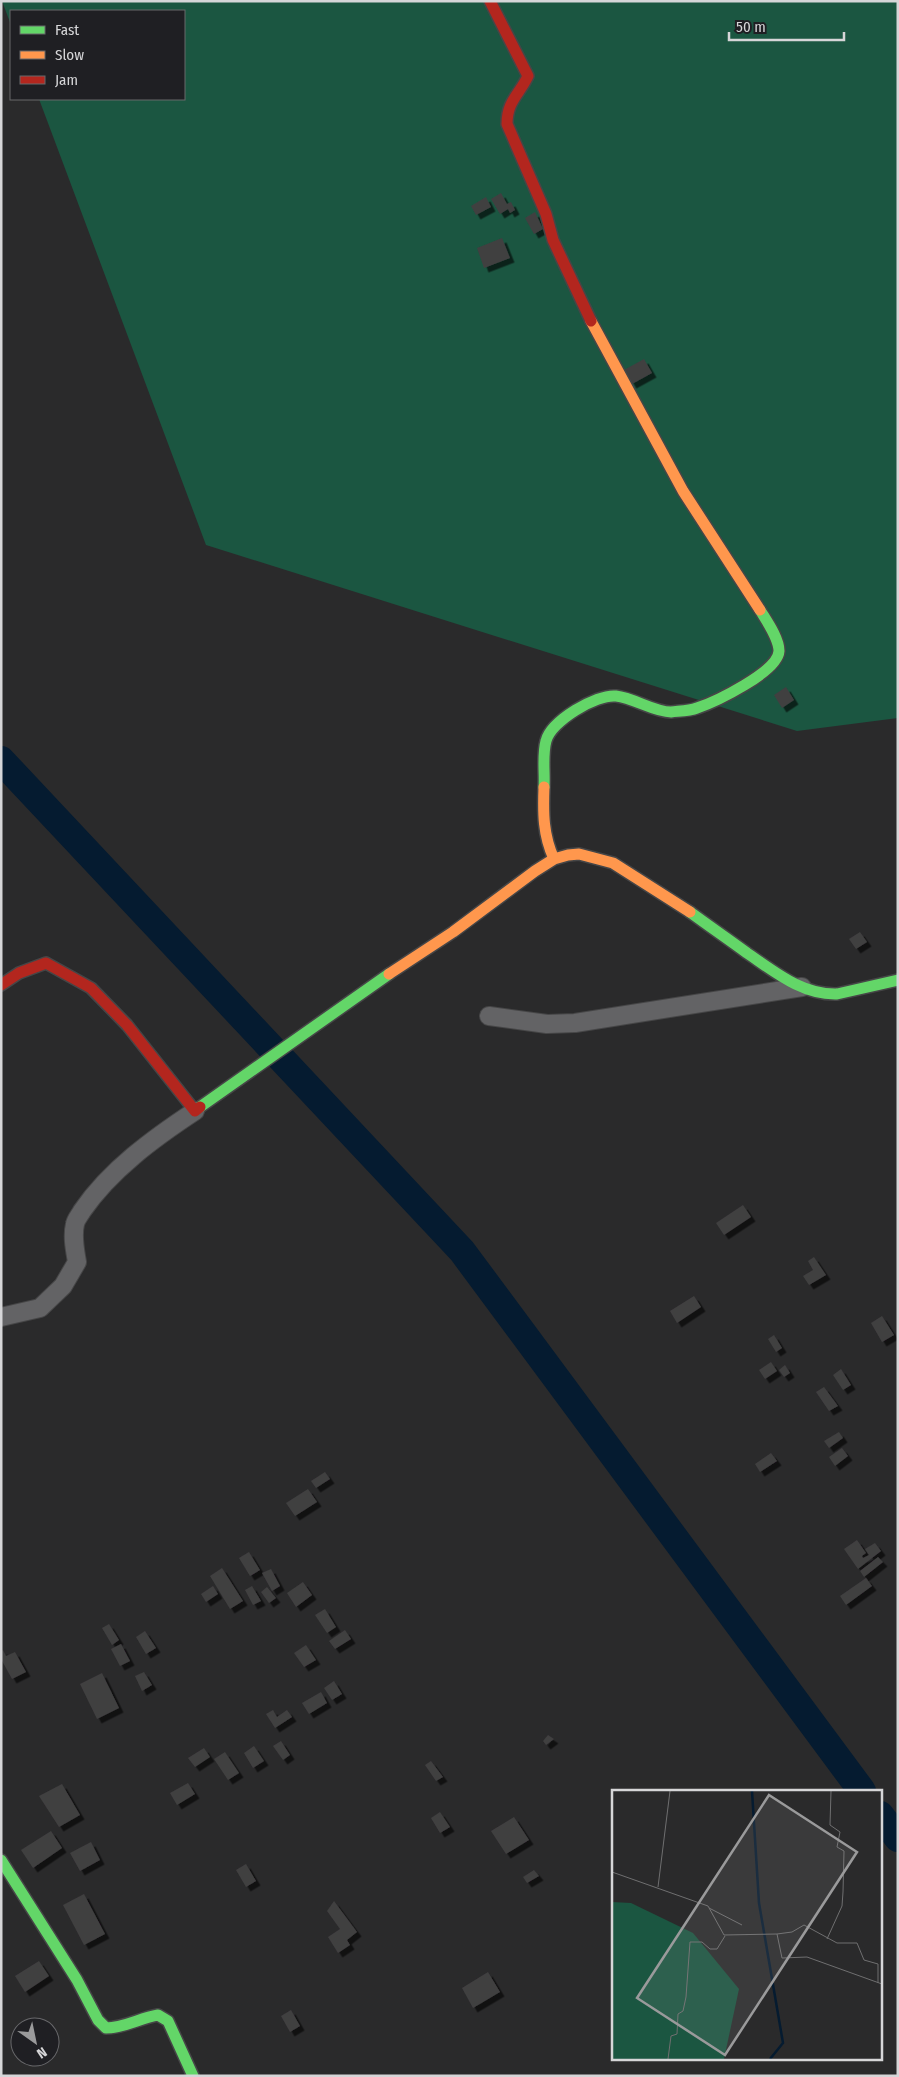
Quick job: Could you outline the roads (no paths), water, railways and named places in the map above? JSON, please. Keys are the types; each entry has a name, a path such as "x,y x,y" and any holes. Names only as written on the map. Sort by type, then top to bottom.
{"street":[{"path":"490,1 528,76 524,86 512,98 506,110 507,124 546,214 553,240 579,298 683,491 716,540 762,615 777,642 779,652 774,662 763,673 735,690 696,709 668,712 626,698 615,696 602,697 567,716 555,726 546,741 543,811 547,843 554,859"},
{"path":"1,1317 40,1308 63,1286 77,1262 73,1239 75,1222 92,1197 130,1160 165,1131 453,932 554,859 579,854 612,863 683,907 786,980 802,987 822,994 858,991 898,980"},
{"path":"1,984 19,973 46,963 91,988 127,1025 195,1111"},
{"path":"489,1016 547,1024 575,1023 802,987"},
{"path":"1,1860 77,1980 98,2020 106,2028 117,2028 146,2016 158,2015 168,2021 193,2076"}],"waterway":[{"path":"1,760 462,1251 861,1790"},
{"path":"882,1818 898,1838"}]}
